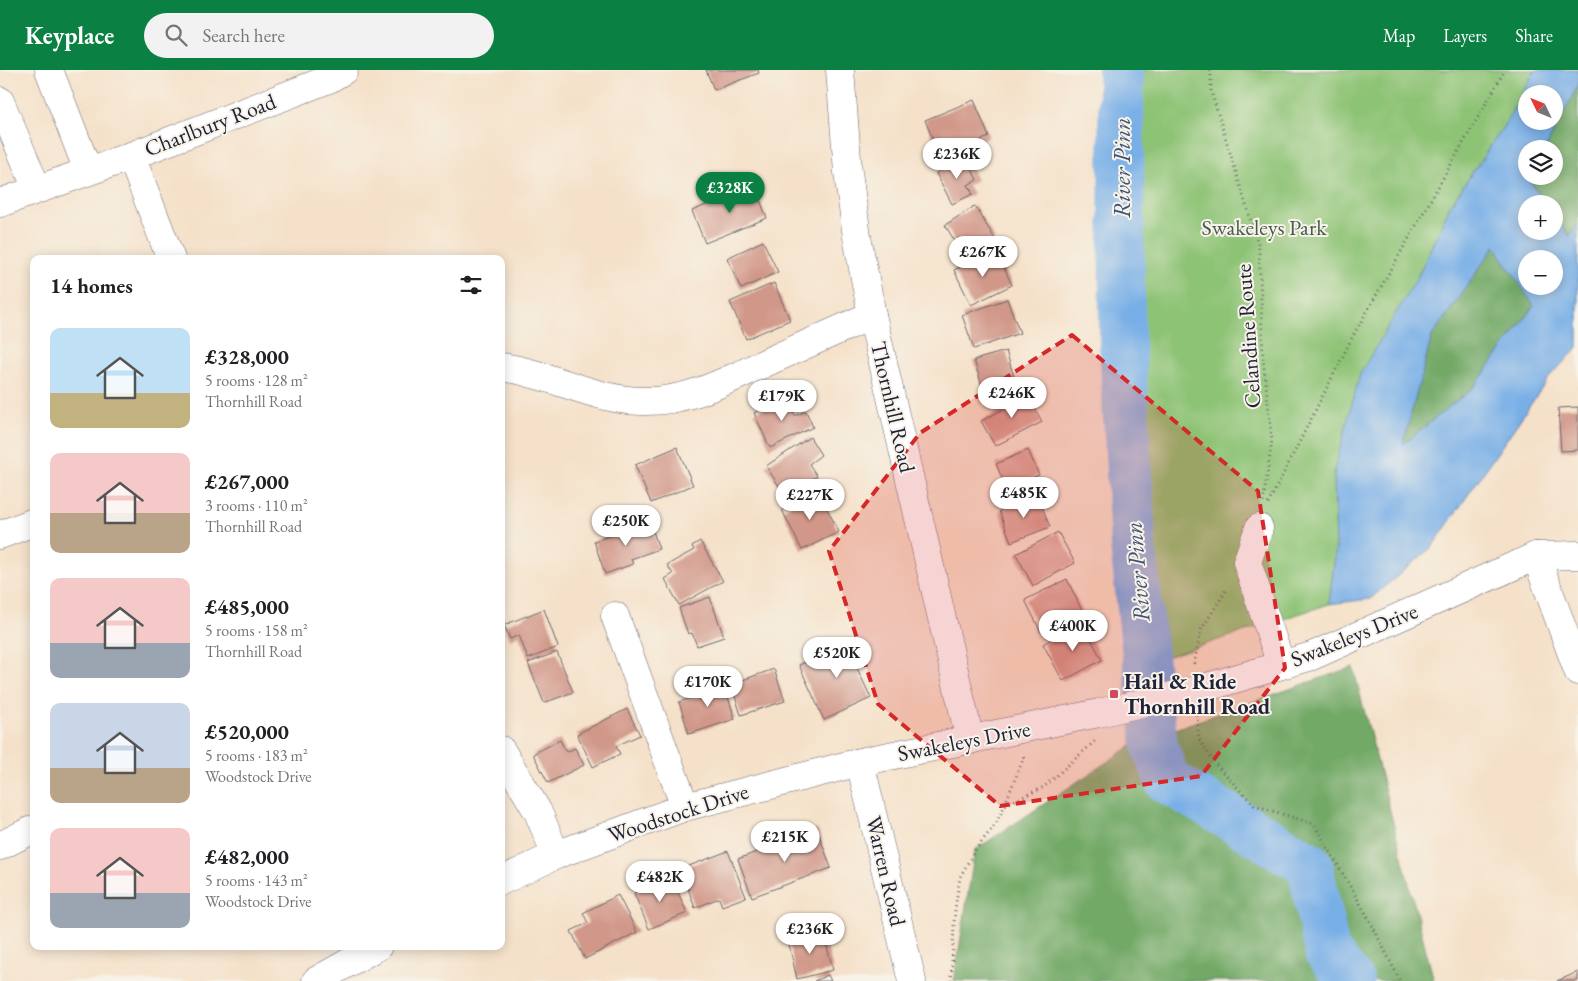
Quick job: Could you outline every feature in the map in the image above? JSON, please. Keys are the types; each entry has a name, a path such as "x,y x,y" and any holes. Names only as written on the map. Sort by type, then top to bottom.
{"street":[{"path":"49,70 88,171"},
{"name":"Charlbury Road","path":"0,203 131,156 329,79 344,70"},
{"name":"Thornhill Road","path":"840,70 848,172 857,237 872,315 970,740"},
{"path":"0,101 37,190"},
{"path":"131,156 169,255"},
{"path":"505,368 529,372 610,397 641,401 661,400 708,388 872,315"},
{"path":"1263,514 1247,562 1281,665"},
{"path":"0,535 30,524"},
{"name":"Swakeleys Drive","path":"860,762 1099,713 1188,692 1312,656 1536,556 1578,555"},
{"path":"1536,556 1578,671"},
{"path":"615,616 684,808"},
{"path":"505,757 538,812 556,855"},
{"name":"Woodstock Drive","path":"505,879 556,855 684,808 860,762"},
{"name":"Warren Road","path":"860,762 912,981"},
{"path":"0,846 30,830"},
{"path":"316,981 340,955 361,950"}],"path":[{"name":"Celandine Route","path":"1210,70 1211,92 1259,246 1263,358 1272,440 1263,514"},
{"path":"1263,514 1354,334 1505,70"},
{"path":"1247,562 1235,576 1202,630 1188,692 1197,714 1199,739 1215,764 1254,805 1314,824 1368,919 1400,981"},
{"path":"1005,805 1044,787 1094,743 1099,713"},
{"path":"951,981 955,909 960,877 975,850 995,825 1026,751"}],"highlighted area":[{"path":"1072,335 1258,491 1285,668 1201,776 1000,806 878,704 829,551 920,433"}],"green space":[{"name":"Swakeleys Park","path":"1107,70 1535,70 1527,85 1518,85 1518,101 1504,126 1450,206 1334,471 1336,548 1329,604 1132,668 1104,182"},
{"path":"1578,85 1578,225 1569,236 1563,228 1563,195 1540,195 1533,185 1563,185 1563,140 1550,140 1555,130 1563,130 1563,114"},
{"path":"1495,245 1518,281 1518,295 1527,295 1534,306 1474,387 1402,445 1432,336"},
{"path":"1353,667 1434,981 954,981 975,850 1137,742"}],"water":[{"path":"1535,70 1578,70 1578,85 1563,114 1563,85 1527,85"},
{"path":"1518,101 1518,130 1555,130 1550,140 1518,140 1518,185 1533,185 1540,195 1518,195 1518,240 1563,240 1563,228 1569,236 1578,225 1578,348 1551,375 1432,547 1370,599 1329,604 1336,548 1334,471 1360,374 1419,274 1450,206 1504,126","holes":["1495,246 1518,281 1518,250 1563,250 1563,295 1527,295 1534,306 1474,387 1403,444 1432,336"]}],"building":[{"path":"706,70 758,70 759,73 714,90"},
{"path":"974,100 989,137 945,155 938,138 933,140 925,120"},
{"path":"966,157 977,180 968,185 973,194 952,204 936,173"},
{"path":"754,185 767,218 705,243 692,211"},
{"path":"975,206 995,239 965,258 945,225"},
{"path":"763,241 778,272 741,289 727,258"},
{"path":"984,255 987,261 998,255 1012,285 971,305 954,270"},
{"path":"774,283 790,320 746,339 730,302"},
{"path":"1007,299 1020,333 974,349 962,315"},
{"path":"1006,351 1015,380 983,389 974,360"},
{"path":"1026,391 1042,422 995,446 981,421 1008,407 1005,402"},
{"path":"787,397 795,416 806,411 813,427 770,448 754,413"},
{"path":"1578,407 1578,450 1561,451 1558,408"},
{"path":"810,437 821,455 809,464 817,476 786,497 766,466"},
{"path":"677,447 693,485 651,503 635,465"},
{"path":"1028,450 1039,475 1006,488 996,464"},
{"path":"818,491 839,532 802,550 782,510"},
{"path":"1038,496 1050,527 1011,542 999,511"},
{"path":"650,522 659,549 631,559 633,564 605,574 594,541"},
{"path":"1058,532 1075,563 1033,586 1016,554"},
{"path":"700,541 723,581 679,605 665,579 673,574 667,565 694,550 692,546"},
{"path":"1067,579 1082,611 1041,632 1025,600"},
{"path":"710,597 724,637 697,646 692,633 688,634 679,608"},
{"path":"544,609 558,647 528,659 519,635 510,639 505,625"},
{"path":"1082,622 1102,660 1063,681 1043,644"},
{"path":"858,638 868,660 856,666 871,698 824,720 799,665"},
{"path":"557,652 573,692 544,703 528,663"},
{"path":"774,669 785,701 741,715 731,684"},
{"path":"722,678 735,719 689,734 679,702 709,693 706,684"},
{"path":"627,709 640,735 616,746 620,754 593,767 577,734"},
{"path":"560,740 566,752 575,748 584,765 548,783 533,754"},
{"path":"817,829 831,868 752,897 738,859"},
{"path":"728,851 746,897 722,906 719,898 695,908 681,869"},
{"path":"671,876 687,913 649,929 634,893"},
{"path":"618,895 637,932 585,959 571,931 588,923 583,913"},
{"path":"823,931 833,970 797,979 788,940"},
{"path":"1578,972 1578,981 1557,981"},
{"path":"828,975 831,981 814,981"}],"waterway":[{"name":"River Pinn","path":"1121,70 1122,342 1133,545 1155,747 1168,781 1310,865 1327,952 1351,981"}],"place":[{"name":"Hail & Ride Thornhill Road","path":"1114,694"}]}
